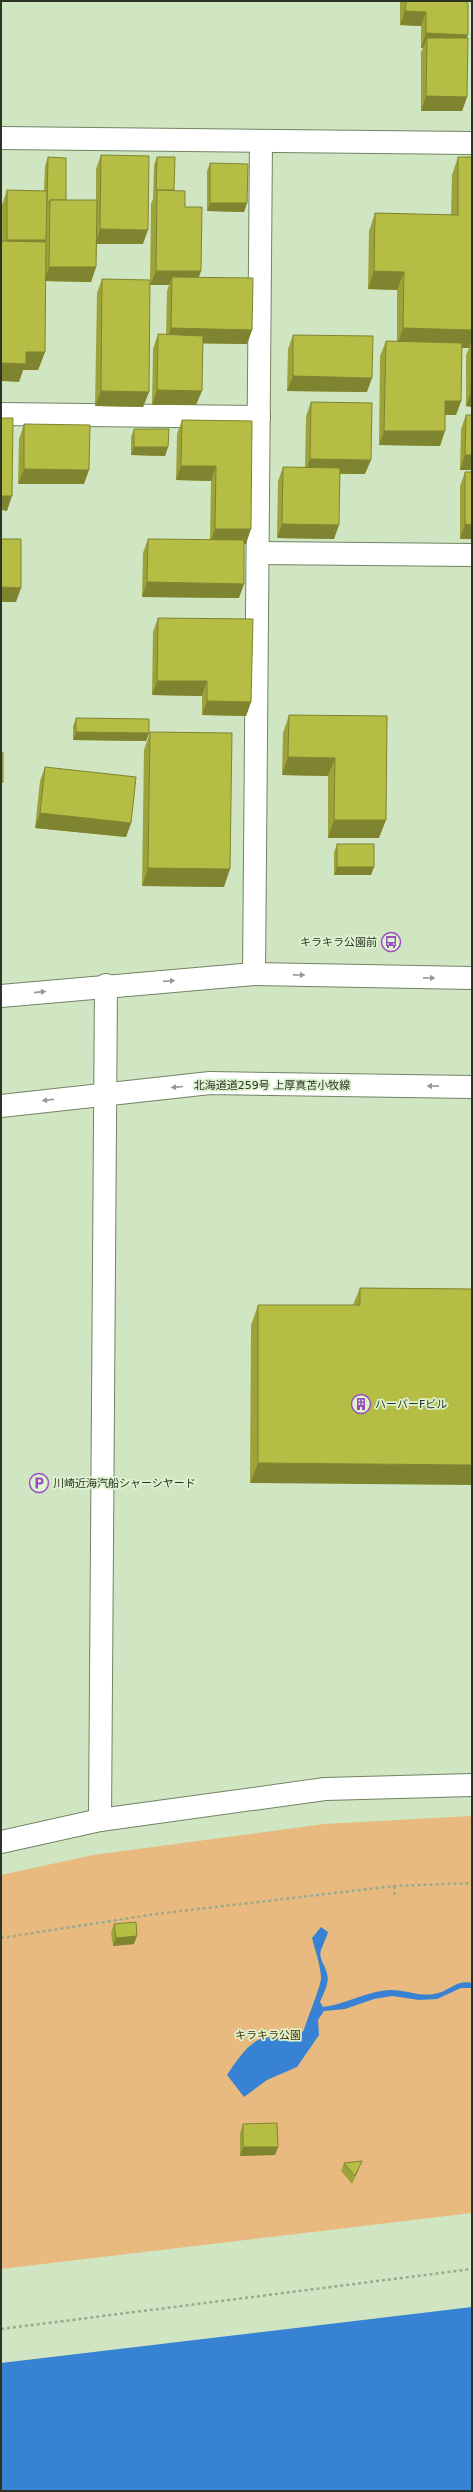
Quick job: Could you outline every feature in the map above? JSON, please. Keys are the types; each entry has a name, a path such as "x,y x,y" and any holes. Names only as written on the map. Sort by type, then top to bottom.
{"street":[{"path":"1,138 472,143"},
{"path":"254,974 261,141"},
{"path":"1,414 259,417"},
{"path":"258,553 472,555"},
{"path":"1,996 106,985 254,974 472,978"},
{"path":"100,1820 106,985"},
{"name":"北海道道259号 上厚真苫小牧線","path":"1,1106 106,1093 210,1083 472,1087"},
{"path":"1,1842 100,1820 326,1789 472,1785"}],"path":[{"path":"1,1938 156,1914 394,1886 472,1883"},
{"path":"394,1886 395,1898"},
{"path":"1,2329 472,2269"}],"green space":[{"name":"キラキラ公園","path":"472,1816 472,2213 1,2269 1,1875 93,1855 324,1824"}],"water":[{"path":"321,1927 328,1932 320,1953 328,1977 326,1988 320,2002 323,2007 381,1991 395,1990 420,1994 432,1994 442,1992 462,1982 472,1983 472,1988 461,1988 437,1999 419,2000 392,1996 374,1999 345,2009 324,2011 318,2020 319,2035 297,2067 267,2080 244,2097 227,2075 245,2051 258,2040 270,2037 288,2039 294,2038 304,2030 321,1981 320,1967 312,1938"},
{"path":"472,2307 472,2491 1,2491 1,2363"}],"building":[{"path":"406,1 468,1 468,35 426,33 426,12 405,11"},
{"path":"427,38 468,38 467,97 426,96"},
{"path":"101,155 149,156 148,230 100,229"},
{"path":"48,157 66,158 66,200 50,200 47,202"},
{"path":"157,157 175,157 174,190 156,191"},
{"path":"458,157 472,157 472,330 403,328 404,272 374,271 375,213 458,215"},
{"path":"210,163 248,164 247,203 210,203"},
{"path":"7,190 47,191 46,240 7,240"},
{"path":"157,190 185,191 185,207 202,207 201,271 156,271"},
{"path":"50,200 97,200 96,267 49,267"},
{"path":"1,241 46,242 45,352 26,352 26,364 1,363"},
{"path":"172,277 253,278 252,330 171,328"},
{"path":"102,279 150,280 149,392 101,391"},
{"path":"158,334 203,336 202,391 157,390"},
{"path":"293,335 373,336 372,378 293,376"},
{"path":"386,341 462,343 461,401 445,401 445,431 384,431"},
{"path":"472,341 472,392 471,392"},
{"path":"311,402 372,403 371,460 310,459"},
{"path":"466,415 472,415 472,455 465,455"},
{"path":"1,418 13,418 12,496 1,496"},
{"path":"182,420 252,421 251,529 215,529 216,466 181,466"},
{"path":"24,424 90,425 89,470 24,469"},
{"path":"134,429 169,429 168,447 134,447"},
{"path":"283,467 340,468 339,525 282,524"},
{"path":"465,472 472,472 472,525 465,524"},
{"path":"1,539 21,539 21,588 1,587"},
{"path":"148,539 244,540 244,584 147,582"},
{"path":"158,618 253,619 251,702 207,701 207,681 157,681"},
{"path":"289,715 387,716 386,820 334,820 335,758 288,757"},
{"path":"76,718 149,719 149,733 76,732"},
{"path":"150,732 232,733 230,869 148,868"},
{"path":"1,753 3,753 3,782 1,782"},
{"path":"45,767 136,777 131,823 40,813"},
{"path":"337,844 374,844 374,867 337,867"},
{"name":"ハーバーFビル","path":"360,1288 472,1289 472,1465 258,1463 258,1305 360,1305"},
{"path":"136,1922 137,1936 116,1938 114,1924"},
{"path":"277,2123 278,2147 243,2147 243,2124"},
{"path":"362,2161 355,2176 344,2163"}],"place":[{"name":"キラキラ公園前","path":"391,942"},
{"name":"ハーバーFビル","path":"361,1404"},
{"name":"川崎近海汽船シャーシヤード","path":"39,1483"}]}
